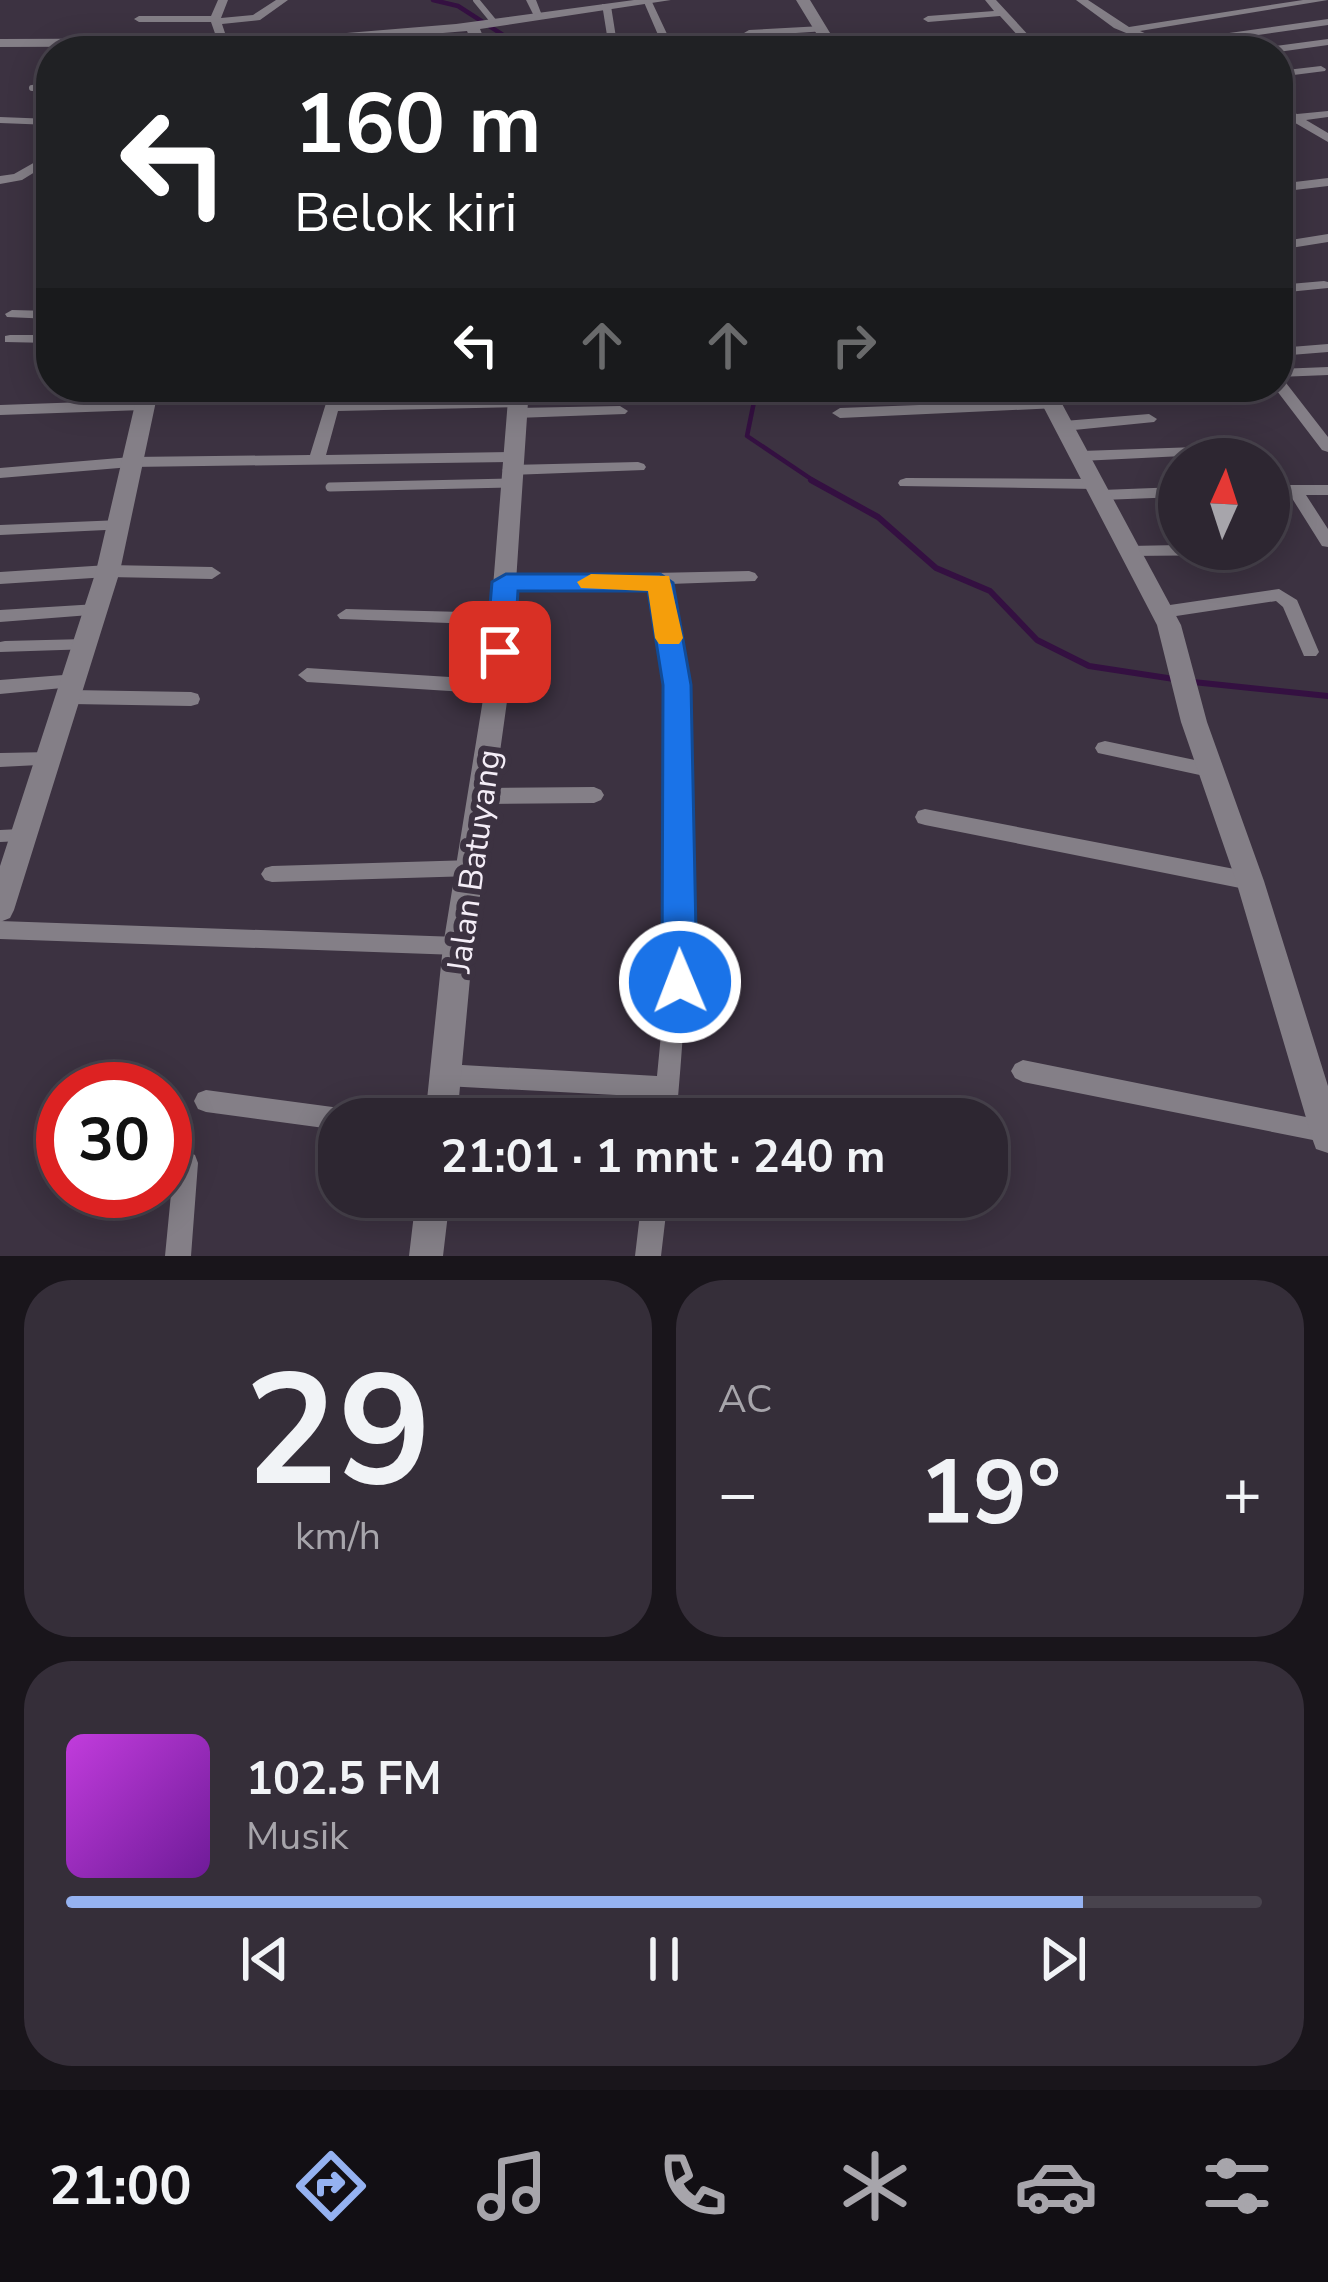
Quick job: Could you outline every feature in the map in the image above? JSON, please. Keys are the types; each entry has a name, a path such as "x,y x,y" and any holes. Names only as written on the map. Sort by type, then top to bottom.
{"street":[{"path":"164,20 173,0"},
{"path":"222,36 216,20 223,0"},
{"path":"139,19 256,18 283,0"},
{"path":"406,36 479,30 539,8 664,0"},
{"path":"803,0 826,36"},
{"path":"990,0 1024,36"},
{"path":"1081,0 1142,36"},
{"path":"1128,30 1323,0"},
{"path":"647,2 663,36"},
{"path":"1112,22 1221,3 1256,2"},
{"path":"613,4 614,36"},
{"path":"928,19 1003,13"},
{"path":"1228,36 1328,22"},
{"path":"749,33 822,29"},
{"path":"1293,47 1328,42"},
{"path":"0,43 36,44"},
{"path":"1293,72 1321,68"},
{"path":"1294,118 1328,114"},
{"path":"1294,118 1327,138"},
{"path":"0,120 36,121"},
{"path":"0,180 19,177 36,166"},
{"path":"1293,186 1328,182"},
{"path":"1293,244 1328,238"},
{"path":"1293,288 1324,285"},
{"path":"12,314 36,315"},
{"path":"10,339 36,339"},
{"path":"1293,351 1328,348"},
{"path":"1293,372 1328,370"},
{"path":"0,410 90,402"},
{"path":"0,910 13,835 51,759 97,610 121,525 145,402"},
{"path":"317,457 334,402"},
{"path":"333,407 487,402"},
{"name":"Jalan Batuyang","path":"443,1098 458,946 497,687 518,402"},
{"path":"528,402 620,411"},
{"path":"1293,402 1328,447"},
{"path":"840,412 1053,406 1149,419"},
{"path":"1024,1071 1327,1136 1163,612 1053,406"},
{"path":"1081,455 1158,453"},
{"path":"0,473 131,462 317,457 510,470 638,466"},
{"path":"907,483 1158,491"},
{"path":"1290,490 1328,490"},
{"path":"1295,490 1325,533"},
{"path":"0,530 121,525"},
{"path":"1129,551 1158,551"},
{"path":"0,578 108,571 212,573"},
{"path":"506,582 660,583 749,577"},
{"path":"660,583 677,685 680,982 667,1098"},
{"path":"1163,612 1279,595 1291,604 1310,652"},
{"path":"0,616 97,610"},
{"path":"346,615 502,619"},
{"path":"5,647 86,645"},
{"path":"307,675 497,687"},
{"path":"0,687 191,699"},
{"path":"1105,748 1209,770"},
{"path":"0,760 51,759"},
{"path":"483,796 595,795"},
{"path":"925,817 1250,881"},
{"path":"272,874 473,868"},
{"path":"0,930 458,946"},
{"path":"445,1075 668,1087"},
{"path":"206,1101 318,1116"},
{"path":"178,1256 181,1218"},
{"path":"426,1256 431,1218"},
{"path":"648,1256 653,1218"}],"lane":[{"path":"476,0 479,30"},
{"path":"32,88 36,88"},
{"path":"330,487 510,470"}],"waterway":[{"path":"433,0 458,6 505,36"},
{"path":"754,402 747,436 817,483"},
{"path":"811,480 878,517 936,568 990,591 1037,640 1089,666 1174,679"},
{"path":"1193,682 1328,696"}],"slow traffic":[{"path":"591,582 660,583 669,638"}],"route":[{"path":"500,652 506,582 660,583 677,685 680,982"}]}
